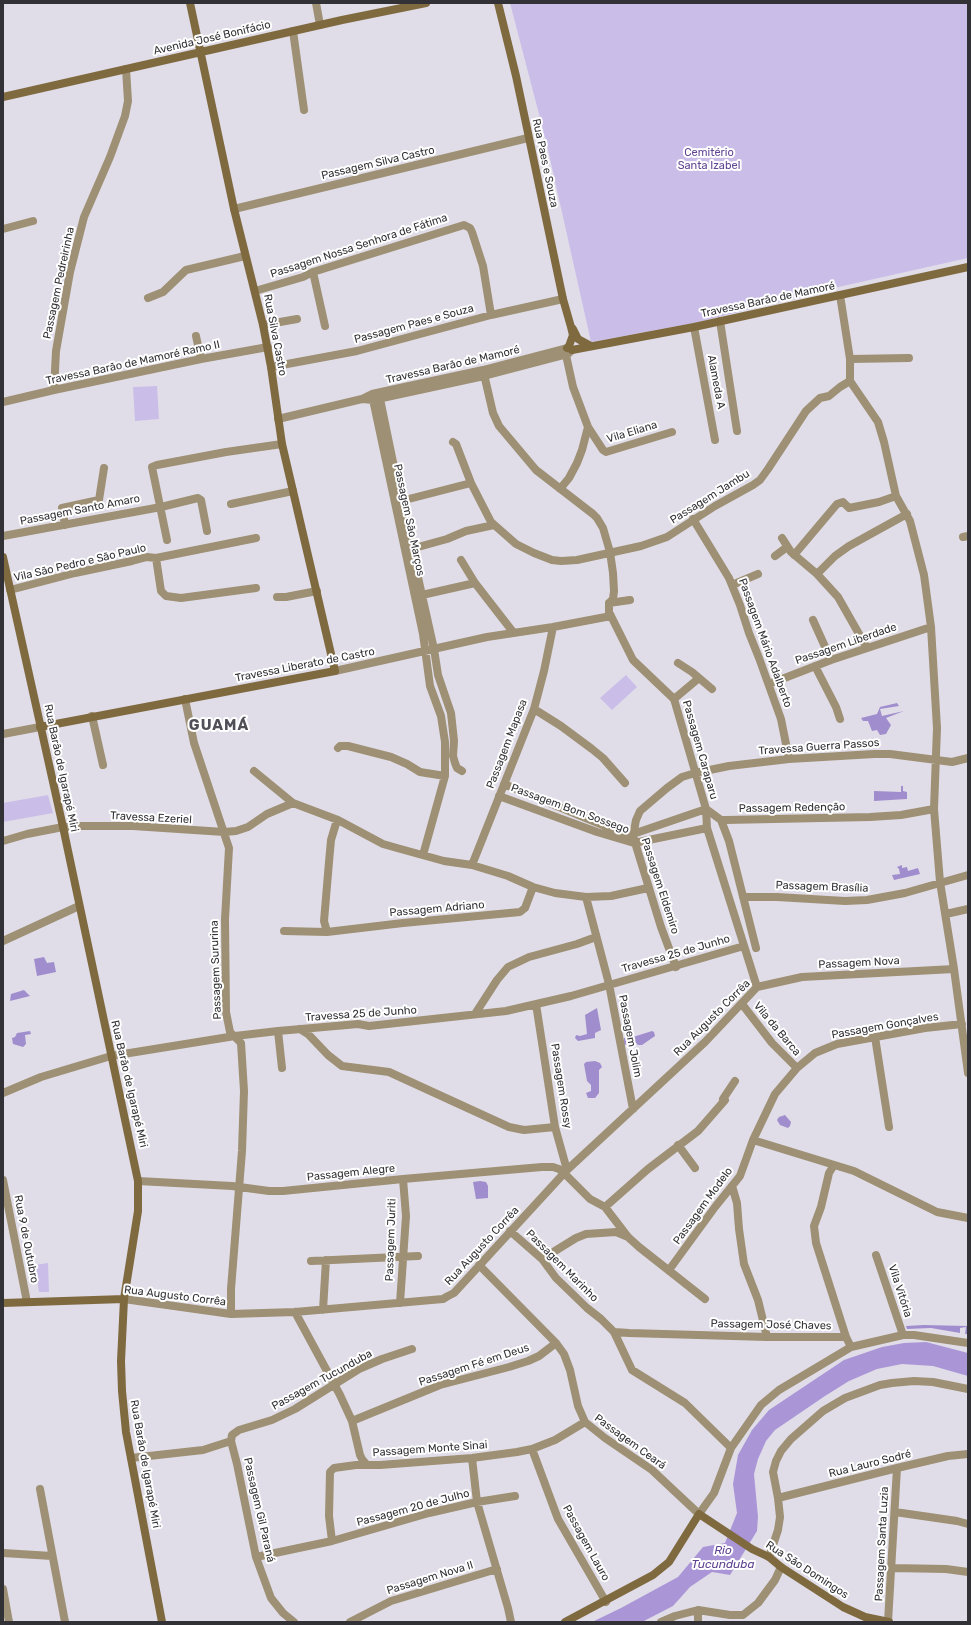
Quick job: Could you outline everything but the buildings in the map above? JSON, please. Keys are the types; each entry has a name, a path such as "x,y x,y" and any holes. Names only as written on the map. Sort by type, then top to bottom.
{"street":[{"name":"Rua Silva Castro","path":"190,3 234,209 268,347 282,444 335,672"},
{"path":"316,3 320,25"},
{"name":"Avenida José Bonifácio","path":"3,97 292,31 426,3"},
{"name":"Rua Paes e Souza","path":"498,3 516,76 563,298 573,335 568,351"},
{"path":"292,31 304,110"},
{"name":"Passagem Pedreirinha","path":"54,390 56,351 70,272 84,218 126,116 128,101 126,69"},
{"name":"Passagem Silva Castro","path":"234,209 528,138"},
{"path":"3,229 33,221"},
{"name":"Passagem Nossa Senhora de Fátima","path":"255,291 464,225 470,228 483,266 491,315"},
{"path":"148,298 162,292 186,270 246,256"},
{"name":"Travessa Barão de Mamoré","path":"278,419 362,399 484,373 568,351 694,327 968,267"},
{"path":"313,272 325,326"},
{"path":"840,296 850,359 850,381 878,422 896,496 907,514 924,575 930,627 937,728 934,809 940,882 946,914 968,1073"},
{"name":"Passagem Paes e Souza","path":"271,367 358,351 491,315 563,298"},
{"path":"263,325 297,319"},
{"name":"Alameda A","path":"720,321 737,431"},
{"name":"Rua Paes e Souza","path":"571,327 578,339 591,346"},
{"name":"Alameda A","path":"694,327 715,440"},
{"path":"196,336 201,359"},
{"name":"Travessa Barão de Mamoré Ramo II","path":"3,402 201,359 268,347"},
{"path":"560,489 569,478 577,463 588,427 573,387 568,351"},
{"path":"850,359 909,358"},
{"name":"Passagem Caraparu","path":"484,373 493,413 499,426 536,470 597,518 604,528 610,552 614,591 613,599 609,608 611,616 633,660 674,699 706,809 707,828 757,987"},
{"name":"Passagem Jambu","path":"453,442 456,444 470,483 491,522 516,544 552,560 568,561 653,542 667,537 760,480 806,411 820,398 829,396 850,381"},
{"name":"Passagem São Marços","path":"376,396 422,595 438,675 451,713 455,764 457,768 462,771"},
{"name":"Passagem São Marços","path":"376,396 425,651 430,686 441,716 445,742 445,776 423,855"},
{"name":"Vila Eliana","path":"588,427 603,450 606,452 672,432"},
{"path":"167,540 152,467 226,452 282,444"},
{"path":"65,525 62,508 99,500 104,468"},
{"path":"401,501 470,483"},
{"path":"231,504 293,491"},
{"path":"794,555 837,504 843,502 849,508 879,502 896,496"},
{"name":"Passagem Santo Amaro","path":"3,536 200,499 207,531"},
{"path":"814,572 849,546 907,514"},
{"name":"Passagem Mário Adalberto","path":"693,520 715,554 732,585 748,633 769,684 781,719 789,759"},
{"path":"411,549 447,539 466,531 494,525"},
{"name":"Vila São Pedro e São Paulo","path":"10,590 82,571 256,538"},
{"path":"782,538 794,555 814,572 838,597 867,648"},
{"path":"775,556 787,547"},
{"name":"Rua Barão de Igarapé Miri","path":"3,557 63,827 138,1181 137,1219 124,1299 121,1361 122,1391 126,1432 162,1622"},
{"name":"Vila São Pedro e São Paulo","path":"156,558 161,591 166,596 181,598 256,588"},
{"path":"461,560 475,583 513,632"},
{"path":"732,585 758,574"},
{"path":"422,595 475,583"},
{"path":"277,597 286,597 317,590"},
{"path":"610,603 630,600"},
{"name":"Travessa Liberato de Castro","path":"3,734 92,716 335,672 513,632 553,627 611,616"},
{"path":"813,620 831,660"},
{"name":"Passagem Mapasa","path":"472,865 534,709 553,627"},
{"name":"Passagem Liberdade","path":"769,684 831,660 930,627"},
{"path":"678,664 686,667 712,690"},
{"path":"815,666 836,707 840,719"},
{"path":"674,699 699,678"},
{"name":"Passagem Sururina","path":"185,699 194,743 229,848 225,919 226,1012 230,1032 241,1043 244,1091 240,1186 234,1252 231,1314"},
{"path":"534,709 561,726 592,749 603,758 625,783"},
{"path":"92,716 103,765"},
{"path":"338,748 340,746 348,746 391,756 420,772 445,776"},
{"name":"Travessa Guerra Passos","path":"695,773 729,766 789,759 882,754 952,762 968,758"},
{"path":"254,771 293,803 337,820 383,844 444,861 472,865 508,876 533,887 555,893 586,897 611,896 648,888"},
{"name":"Passagem Bom Sossego","path":"633,838 637,815 643,807 682,777 695,773"},
{"name":"Passagem Bom Sossego","path":"502,790 633,838"},
{"name":"Passagem Bom Sossego","path":"502,790 597,832 633,838"},
{"name":"Travessa Ezeriel","path":"3,841 27,834 63,827 132,826 224,832 236,831 248,827 267,814 293,803"},
{"path":"633,838 706,809 721,820 729,842 756,948"},
{"name":"Passagem Redenção","path":"721,820 870,818 901,815 934,809"},
{"path":"327,932 324,921 329,862 331,840 337,820"},
{"path":"633,838 707,828"},
{"name":"Passagem Eldemiro","path":"633,838 648,888 676,966"},
{"name":"Passagem Brasília","path":"743,897 771,896 845,901 887,898 968,874"},
{"name":"Passagem Adriano","path":"284,931 327,932 387,924 520,912 525,908 533,887"},
{"name":"Passagem Jolim","path":"586,897 609,984 633,1110"},
{"path":"3,941 79,906"},
{"path":"946,914 968,909"},
{"path":"475,1014 497,980 508,968 529,957 577,944 596,937"},
{"name":"Travessa 25 de Junho","path":"3,1093 41,1077 111,1056 235,1036 278,1031 358,1024 369,1026 506,1011 676,966 744,946"},
{"name":"Passagem Nova","path":"766,984 802,977 954,969"},
{"name":"Rua Augusto Corrêa","path":"3,1303 124,1299 231,1314 295,1312 442,1299 454,1293 566,1172 705,1042 757,987 766,984"},
{"name":"Passagem Rossy","path":"536,1004 555,1127 566,1172 582,1193 605,1207 628,1237 644,1252 705,1299"},
{"name":"Vila da Barca","path":"742,1004 772,1043 796,1068"},
{"name":"Passagem Gonçalves","path":"814,1054 837,1044 925,1028 962,1024"},
{"path":"300,1029 308,1034 328,1055 342,1066 389,1072 508,1127 524,1130 555,1127"},
{"path":"278,1031 282,1068"},
{"path":"875,1037 889,1127"},
{"name":"Passagem Modelo","path":"669,1270 740,1176 753,1140 775,1094 796,1068 814,1054"},
{"path":"605,1207 678,1145 698,1131 725,1100 723,1099 735,1081"},
{"path":"753,1140 854,1171 937,1212 968,1218"},
{"path":"678,1145 695,1168"},
{"path":"834,1165 829,1173 821,1207 814,1226 816,1243 846,1337"},
{"name":"Passagem Alegre","path":"138,1181 240,1186 269,1191 289,1191 549,1166 566,1172"},
{"name":"Passagem Juriti","path":"400,1303 402,1256 406,1216 403,1179"},
{"name":"Rua 9 de Outubro","path":"3,1180 27,1302"},
{"path":"732,1186 737,1203 744,1264 758,1300 767,1337"},
{"name":"Passagem Marinho","path":"510,1231 542,1259 556,1278 587,1308 601,1318 614,1332 632,1370 685,1403 731,1448"},
{"path":"542,1259 576,1238 586,1234 616,1232 628,1237"},
{"name":"Vila Vitória","path":"876,1255 903,1335"},
{"path":"311,1260 418,1256"},
{"path":"323,1310 326,1260"},
{"name":"Passagem Ceará","path":"479,1265 556,1343 567,1360 578,1406 585,1422 605,1438 652,1470 699,1514"},
{"name":"Passagem Monte Sinai","path":"295,1312 340,1395 352,1421 362,1460 367,1464 380,1465 472,1458 532,1449 561,1436 585,1422"},
{"name":"Passagem José Chaves","path":"614,1332 767,1337 846,1337 851,1347"},
{"path":"565,1622 650,1578 668,1562 714,1493 731,1448 762,1405 779,1390 851,1347 903,1335 914,1335 968,1343"},
{"name":"Passagem Fé em Deus","path":"352,1421 440,1385 528,1361 539,1356 556,1343"},
{"name":"Passagem Tucunduba","path":"131,1458 203,1450 230,1441 232,1436 239,1430 272,1420 306,1403 359,1369 382,1359 412,1349"},
{"path":"769,1557 778,1530 780,1517 773,1472 781,1452 801,1429 834,1404 845,1398 880,1385 902,1382 933,1382 968,1389"},
{"name":"Passagem Gil Paraná","path":"230,1441 237,1464 256,1557 271,1598 283,1613 294,1622"},
{"name":"Passagem Lauro","path":"532,1449 558,1518 606,1602"},
{"name":"Rua Lauro Sodré","path":"778,1498 948,1456 968,1454"},
{"path":"472,1458 477,1502 515,1496"},
{"path":"332,1541 329,1516 330,1472 334,1468 356,1464 367,1464"},
{"name":"Passagem Santa Luzia","path":"884,1621 891,1568 897,1468"},
{"path":"40,1489 65,1622"},
{"name":"Passagem 20 de Julho","path":"256,1557 332,1541 429,1513 477,1502 511,1622"},
{"path":"895,1512 968,1524"},
{"name":"Rua São Domingos","path":"699,1514 752,1549 769,1557 781,1567 843,1607 865,1617 884,1621"},
{"path":"3,1554 52,1556"},
{"path":"661,1622 684,1613 698,1610 730,1615 744,1619 775,1580 781,1567"},
{"path":"891,1568 946,1569 968,1572"},
{"name":"Passagem Nova II","path":"350,1622 391,1601 496,1569"},
{"path":"3,1589 9,1622"},
{"path":"698,1610 698,1622"}],"green space":[{"name":"Cemitério Santa Izabel","path":"510,3 968,3 968,258 834,288 694,323 591,342 546,141"},
{"path":"157,386 159,419 135,421 133,387"},
{"path":"626,675 637,687 612,710 600,698"},
{"path":"48,795 53,813 3,822 3,803"},
{"path":"48,1263 49,1292 39,1292 35,1265"}],"shaded area":[{"path":"897,703 899,706 880,709 882,716 904,711 886,718 891,725 886,734 880,735 877,730 872,731 868,721 863,721 861,718 877,714 880,707"},
{"path":"901,786 903,786 903,791 907,792 907,799 874,801 874,791 901,792"},
{"path":"902,865 902,868 907,867 908,871 918,868 920,874 894,880 892,875 900,874 897,867"},
{"path":"44,957 47,963 54,962 56,972 37,976 34,959"},
{"path":"24,990 30,996 10,1001 11,994"},
{"path":"597,1008 601,1030 595,1033 595,1038 578,1041 575,1038 576,1035 580,1036 587,1034 585,1015"},
{"path":"30,1031 31,1034 25,1035 26,1044 23,1047 13,1044 12,1038 15,1037 17,1033"},
{"path":"652,1031 654,1032 655,1036 642,1045 638,1045 635,1042 624,1045 624,1038 630,1038"},
{"path":"595,1061 600,1063 602,1067 599,1070 599,1093 595,1098 588,1098 586,1093 591,1091 591,1085 587,1081 584,1064 586,1062"},
{"path":"785,1115 791,1122 788,1128 780,1125 777,1120 779,1117"},
{"path":"473,1182 486,1182 488,1186 488,1198 476,1199"},
{"path":"906,1326 968,1326 968,1334 965,1334 966,1327 960,1328 960,1333 931,1328 907,1329"}],"water":[{"name":"Rio Tucunduba","path":"926,1342 968,1353 968,1376 933,1366 902,1364 877,1369 849,1381 825,1396 775,1430 766,1441 758,1459 754,1474 758,1517 757,1531 730,1575 712,1572 690,1587 673,1606 642,1622 592,1622 678,1577 703,1547 725,1543 737,1513 733,1484 738,1455 752,1430 769,1410 844,1360 882,1347 904,1343"}],"district":[{"name":"GUAMÁ","path":"219,726"}]}
